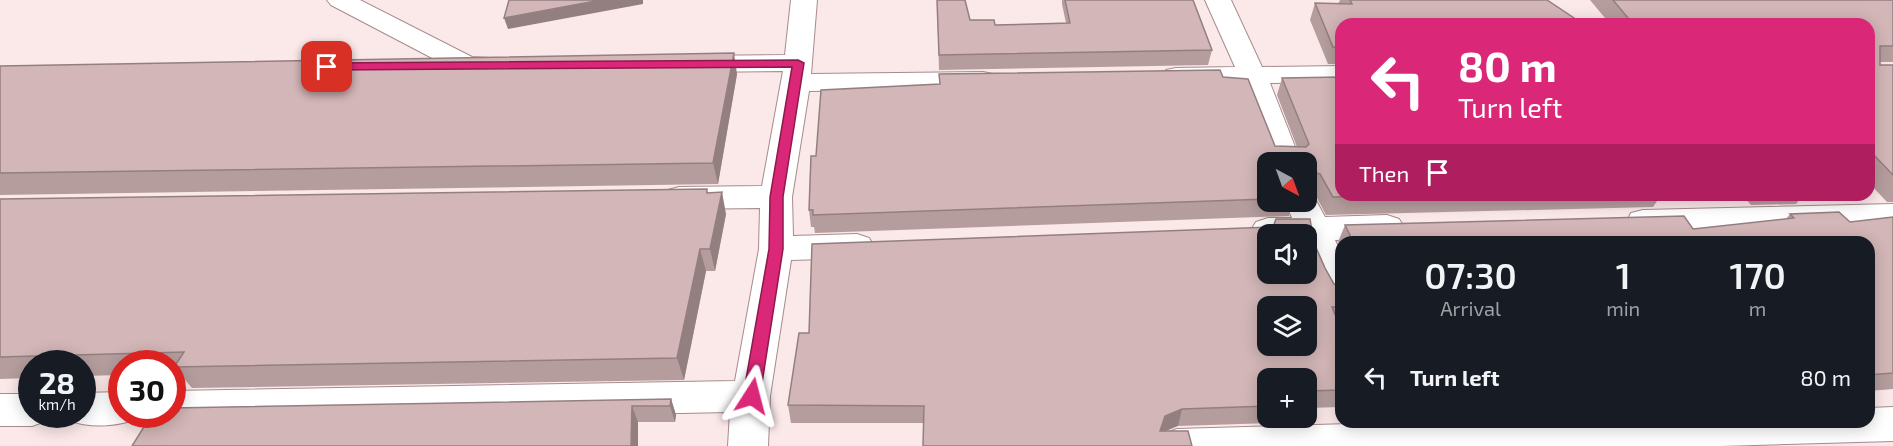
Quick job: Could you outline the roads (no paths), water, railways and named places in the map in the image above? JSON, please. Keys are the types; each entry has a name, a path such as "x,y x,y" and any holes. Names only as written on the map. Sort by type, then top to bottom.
{"street":[{"path":"340,0 467,65"},
{"path":"748,446 752,396 776,249 776,197 797,73 804,0"},
{"path":"1218,0 1252,74 1282,152"},
{"path":"668,64 797,73 1007,79"},
{"path":"407,66 526,65"},
{"path":"1147,76 1335,74"},
{"path":"645,199 776,197"},
{"path":"1240,231 1306,215 1418,226"},
{"path":"1306,215 1335,278"},
{"path":"1608,222 1893,215"},
{"path":"776,249 883,245"},
{"path":"186,407 752,396"},
{"path":"0,411 18,410"},
{"path":"1875,424 1893,424"},
{"path":"1177,446 1411,436 1732,428"}]}
